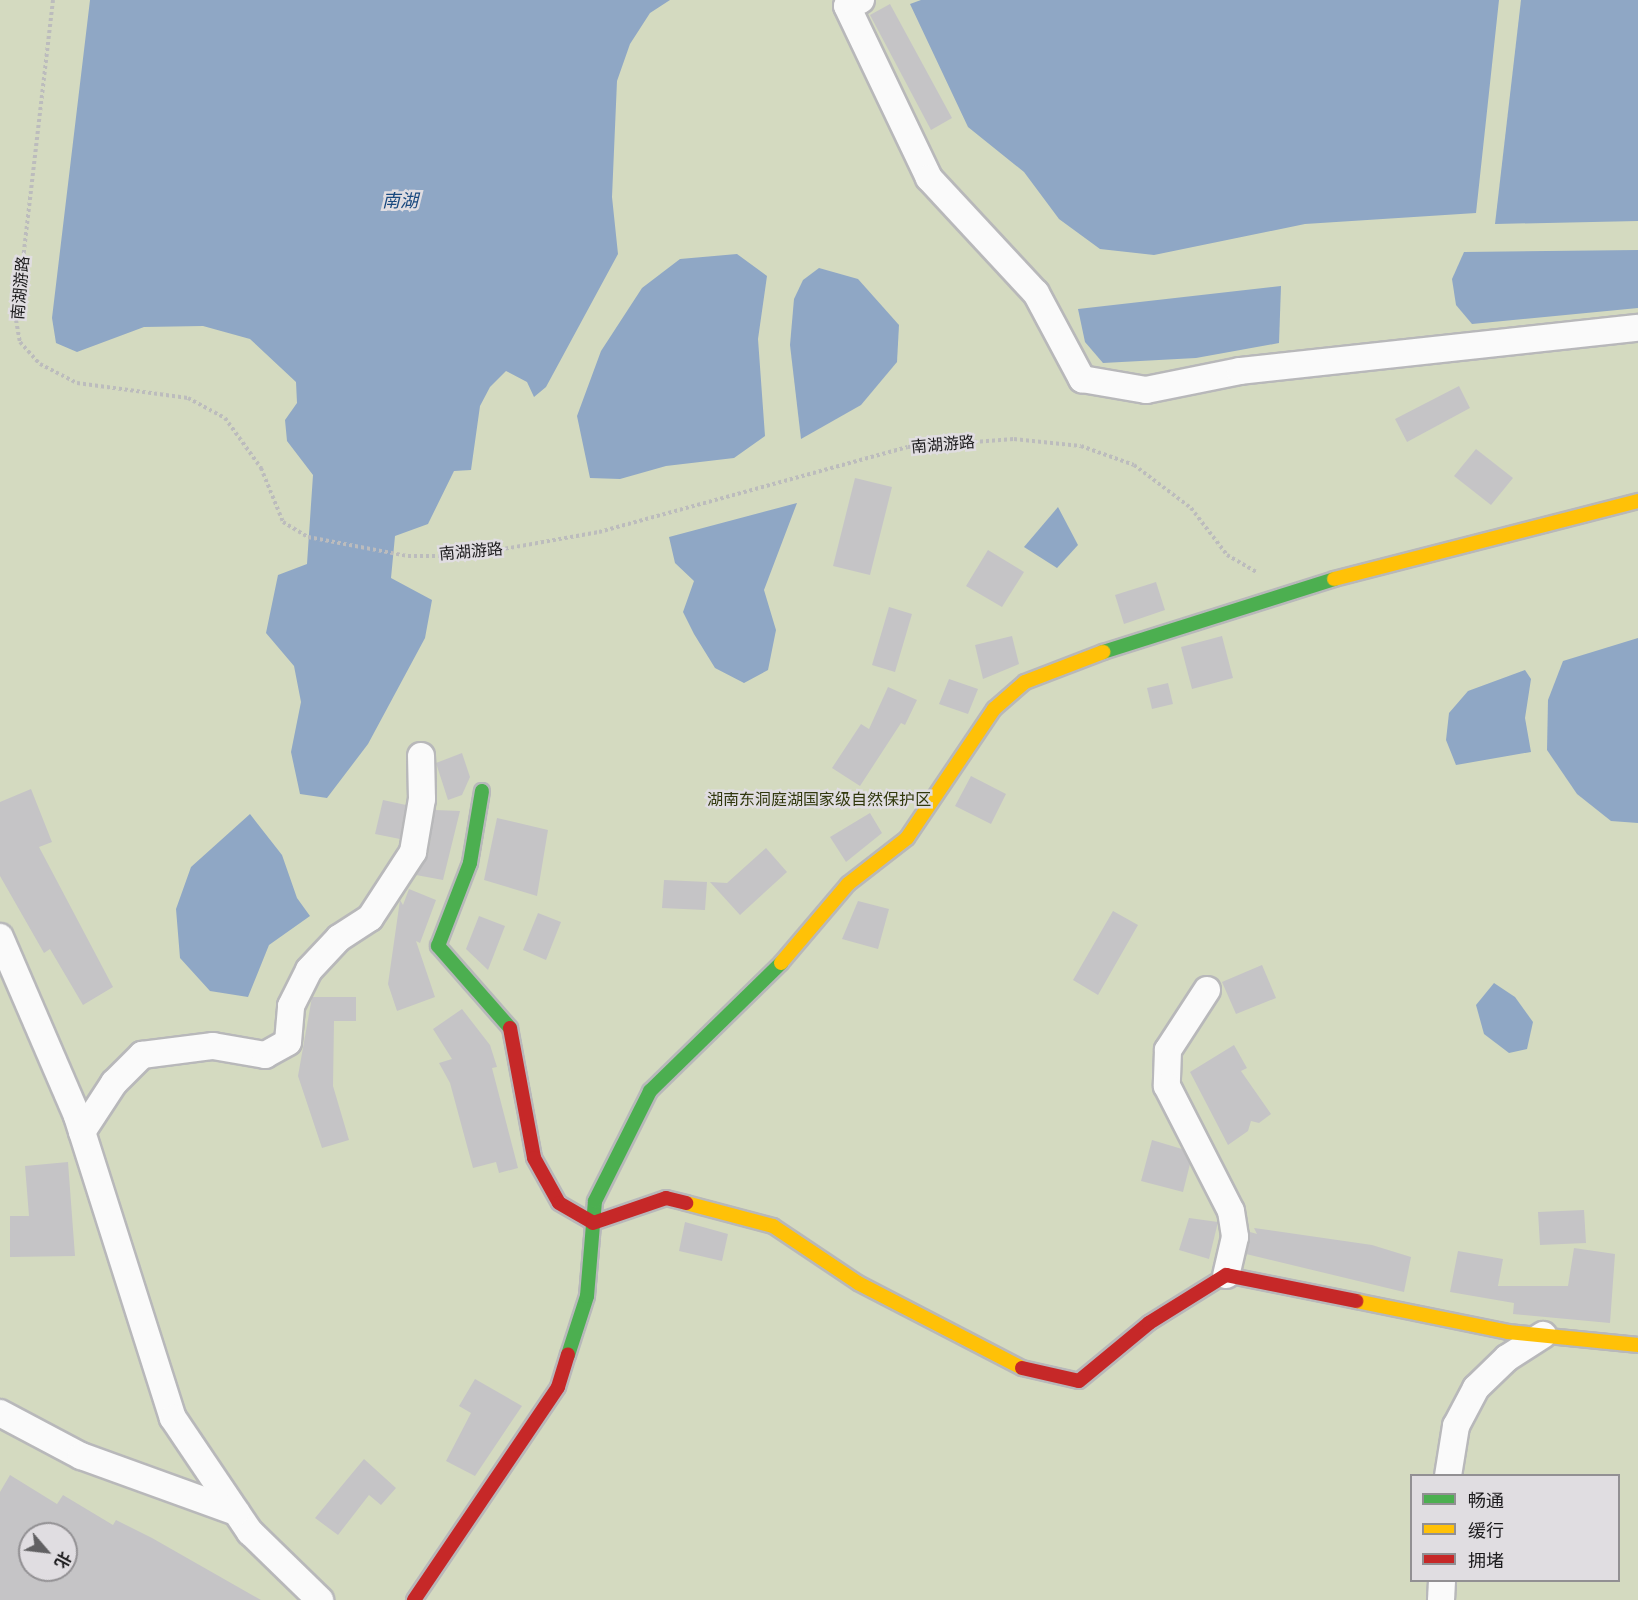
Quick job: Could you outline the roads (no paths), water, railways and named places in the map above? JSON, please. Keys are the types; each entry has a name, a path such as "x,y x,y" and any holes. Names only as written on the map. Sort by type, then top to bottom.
{"street":[{"path":"861,0 847,6 928,178 1036,293 1082,379 1146,390 1240,371 1638,328"},
{"path":"414,1600 558,1387 587,1296 596,1201 650,1091 786,958 848,884 907,838 994,709 1025,682 1154,633 1291,592 1638,501"},
{"path":"82,1132 114,1083 142,1055 213,1046 265,1055 288,1042 291,1006 309,970 339,938 370,918 413,852 422,799 421,756"},
{"path":"482,791 470,864 438,946 514,1032 534,1158 559,1203 593,1223 666,1198 773,1226 858,1282 1021,1368 1078,1381 1149,1323 1226,1275 1543,1335 1638,1345"},
{"path":"0,937 82,1132 173,1418 236,1512 320,1600"},
{"path":"1206,990 1168,1050 1167,1086 1231,1212 1235,1237 1226,1275"},
{"path":"1449,1474 1456,1426 1476,1388 1507,1358 1543,1335"},
{"path":"0,1413 81,1456 236,1512"},
{"path":"1441,1600 1442,1582"}],"water":[{"name":"南湖","path":"90,0 670,0 650,13 630,44 617,81 612,197 618,254 546,387 534,397 527,382 506,371 490,387 480,406 471,470 454,471 428,524 395,536 391,578 432,600 425,638 368,744 327,798 300,794 291,752 301,702 294,666 266,633 278,575 307,564 313,475 287,441 285,420 297,403 296,382 250,339 203,326 144,327 77,352 56,343 52,318"},
{"path":"921,0 1499,0 1476,213 1305,224 1154,255 1100,249 1059,219 1024,172 968,127 910,4"},
{"path":"1521,0 1638,0 1638,221 1495,224"},
{"path":"1638,250 1638,308 1472,324 1456,305 1452,279 1464,252"},
{"path":"737,254 767,276 758,339 765,436 734,458 666,466 620,479 590,478 577,416 601,351 642,288 680,259"},
{"path":"819,268 858,279 899,325 897,362 861,405 801,439 790,345 794,299 803,280"},
{"path":"1281,286 1279,343 1196,358 1103,363 1085,342 1078,309"},
{"path":"797,503 764,590 776,630 768,670 744,683 715,668 694,634 683,612 694,581 675,563 669,537"},
{"path":"1058,507 1078,545 1057,568 1024,547"},
{"path":"1638,638 1638,823 1611,821 1577,794 1547,750 1548,700 1563,661"},
{"path":"1525,670 1531,679 1525,718 1531,752 1456,765 1446,740 1449,713 1468,691"},
{"path":"250,814 282,855 297,898 310,916 269,945 248,997 210,991 180,958 176,909 191,867"},
{"path":"1494,983 1515,997 1533,1022 1527,1049 1509,1053 1484,1034 1476,1005"}],"park label":[{"name":"湖南东洞庭湖国家级自然保护区","path":"819,800"}]}
